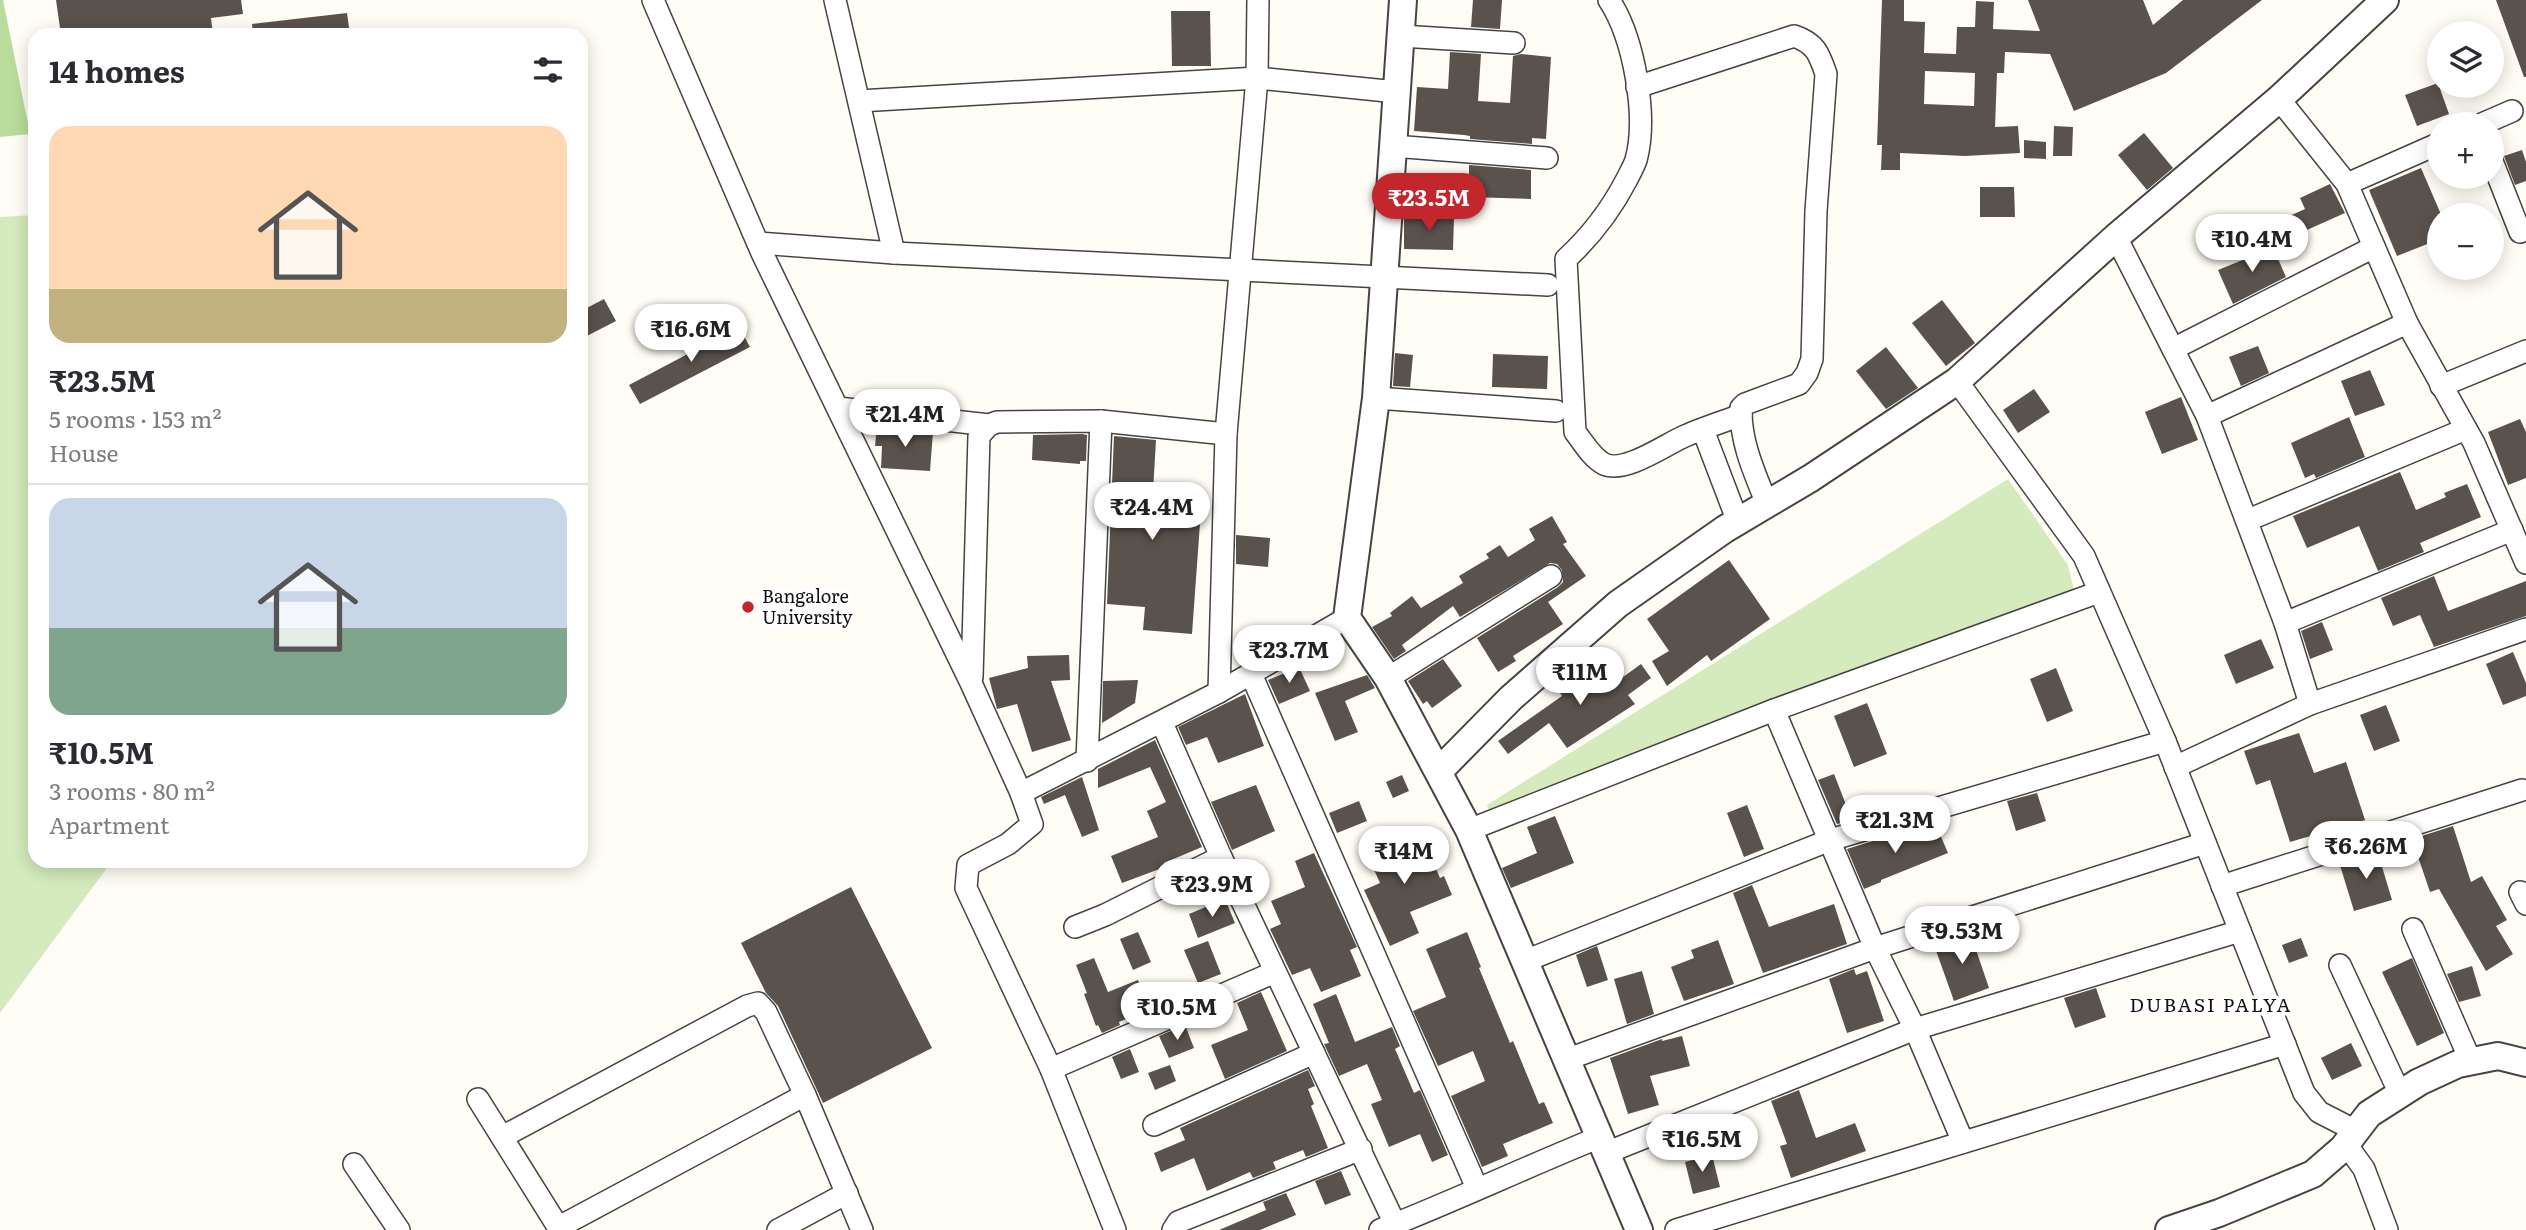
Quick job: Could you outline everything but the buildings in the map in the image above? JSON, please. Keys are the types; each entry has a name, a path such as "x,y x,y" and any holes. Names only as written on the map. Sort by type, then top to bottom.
{"street":[{"path":"653,0 758,243 971,683 1021,793 1032,824 1008,844 968,865 966,888 1051,1069 1115,1230"},
{"path":"835,0 894,253"},
{"path":"1219,692 1226,434 1257,78 1258,0"},
{"path":"1403,0 1376,398 1347,618 1388,678 1469,830 1639,1230"},
{"path":"1609,0 1618,14 1631,50 1641,111 1636,160 1613,207 1566,259 1575,432 1605,465 1616,465 1643,459 1684,436 1741,415"},
{"path":"1438,771 1511,698 1618,604 1738,522 1811,478 1957,381 2116,237 2279,99 2385,0"},
{"path":"1401,36 1514,43"},
{"path":"1637,87 1794,36 1819,52 1826,74 1816,211 1812,359 1799,384 1745,404 1741,408 1748,455 1767,504"},
{"path":"859,102 1257,78 1397,92"},
{"path":"2279,99 2347,184 2407,323 2466,429 2526,564"},
{"path":"2504,114 2512,111"},
{"path":"1393,146 1547,158"},
{"path":"2347,184 2427,149"},
{"path":"2503,189 2520,232"},
{"path":"2116,237 2207,416 2285,623 2310,704"},
{"path":"758,243 894,253 1548,285"},
{"path":"2173,349 2374,247"},
{"path":"2207,416 2407,323"},
{"path":"2441,386 2526,351"},
{"path":"1957,381 2084,556 2165,741 2304,1093 2319,1112 2351,1138 2387,1230"},
{"path":"1376,398 1556,411"},
{"path":"838,408 989,425 997,422 1101,421 1226,434"},
{"path":"1087,761 1101,421"},
{"path":"971,683 979,436 989,425"},
{"path":"2248,520 2466,429"},
{"path":"1703,430 1738,522"},
{"path":"2285,623 2512,530"},
{"path":"1388,678 1551,576"},
{"path":"1469,830 1774,710 2099,592"},
{"path":"1021,793 1162,723 1347,618"},
{"path":"2175,767 2310,704 2526,629"},
{"path":"1251,674 1477,1188"},
{"path":"1774,710 1875,948 1915,1029 1963,1142"},
{"path":"1162,723 1221,857 1361,1149 1388,1227 1451,1202 1477,1188 1603,1145 1915,1029 2240,931"},
{"path":"1525,961 1830,840 2165,741"},
{"path":"2222,886 2522,790"},
{"path":"1568,1059 1875,948 2205,843"},
{"path":"1075,927 1105,915 1221,857"},
{"path":"2413,929 2471,1062"},
{"path":"2340,965 2400,1094"},
{"path":"1051,1069 1275,972"},
{"path":"502,1137 747,1006 758,1003 766,1012 805,1095 862,1230"},
{"path":"1676,1230 2285,1044"},
{"path":"1154,1125 1314,1054"},
{"path":"2169,1230 2219,1213 2313,1174 2351,1138 2369,1114 2419,1082 2458,1064 2498,1056 2526,1063"},
{"path":"478,1099 559,1228 805,1095"},
{"path":"1173,1230 1178,1222 1361,1149"},
{"path":"354,1164 399,1230"},
{"path":"778,1230 846,1193"}],"green space":[{"path":"0,0 3,0 28,134 0,137"},
{"path":"28,215 28,868 107,868 0,1013 0,217"},
{"path":"2008,479 2068,565 2079,612 1491,816 1487,805"}],"place":[{"name":"Bangalore University","path":"748,607"}],"district":[{"name":"DUBASI PALYA","path":"2211,1005"}]}
